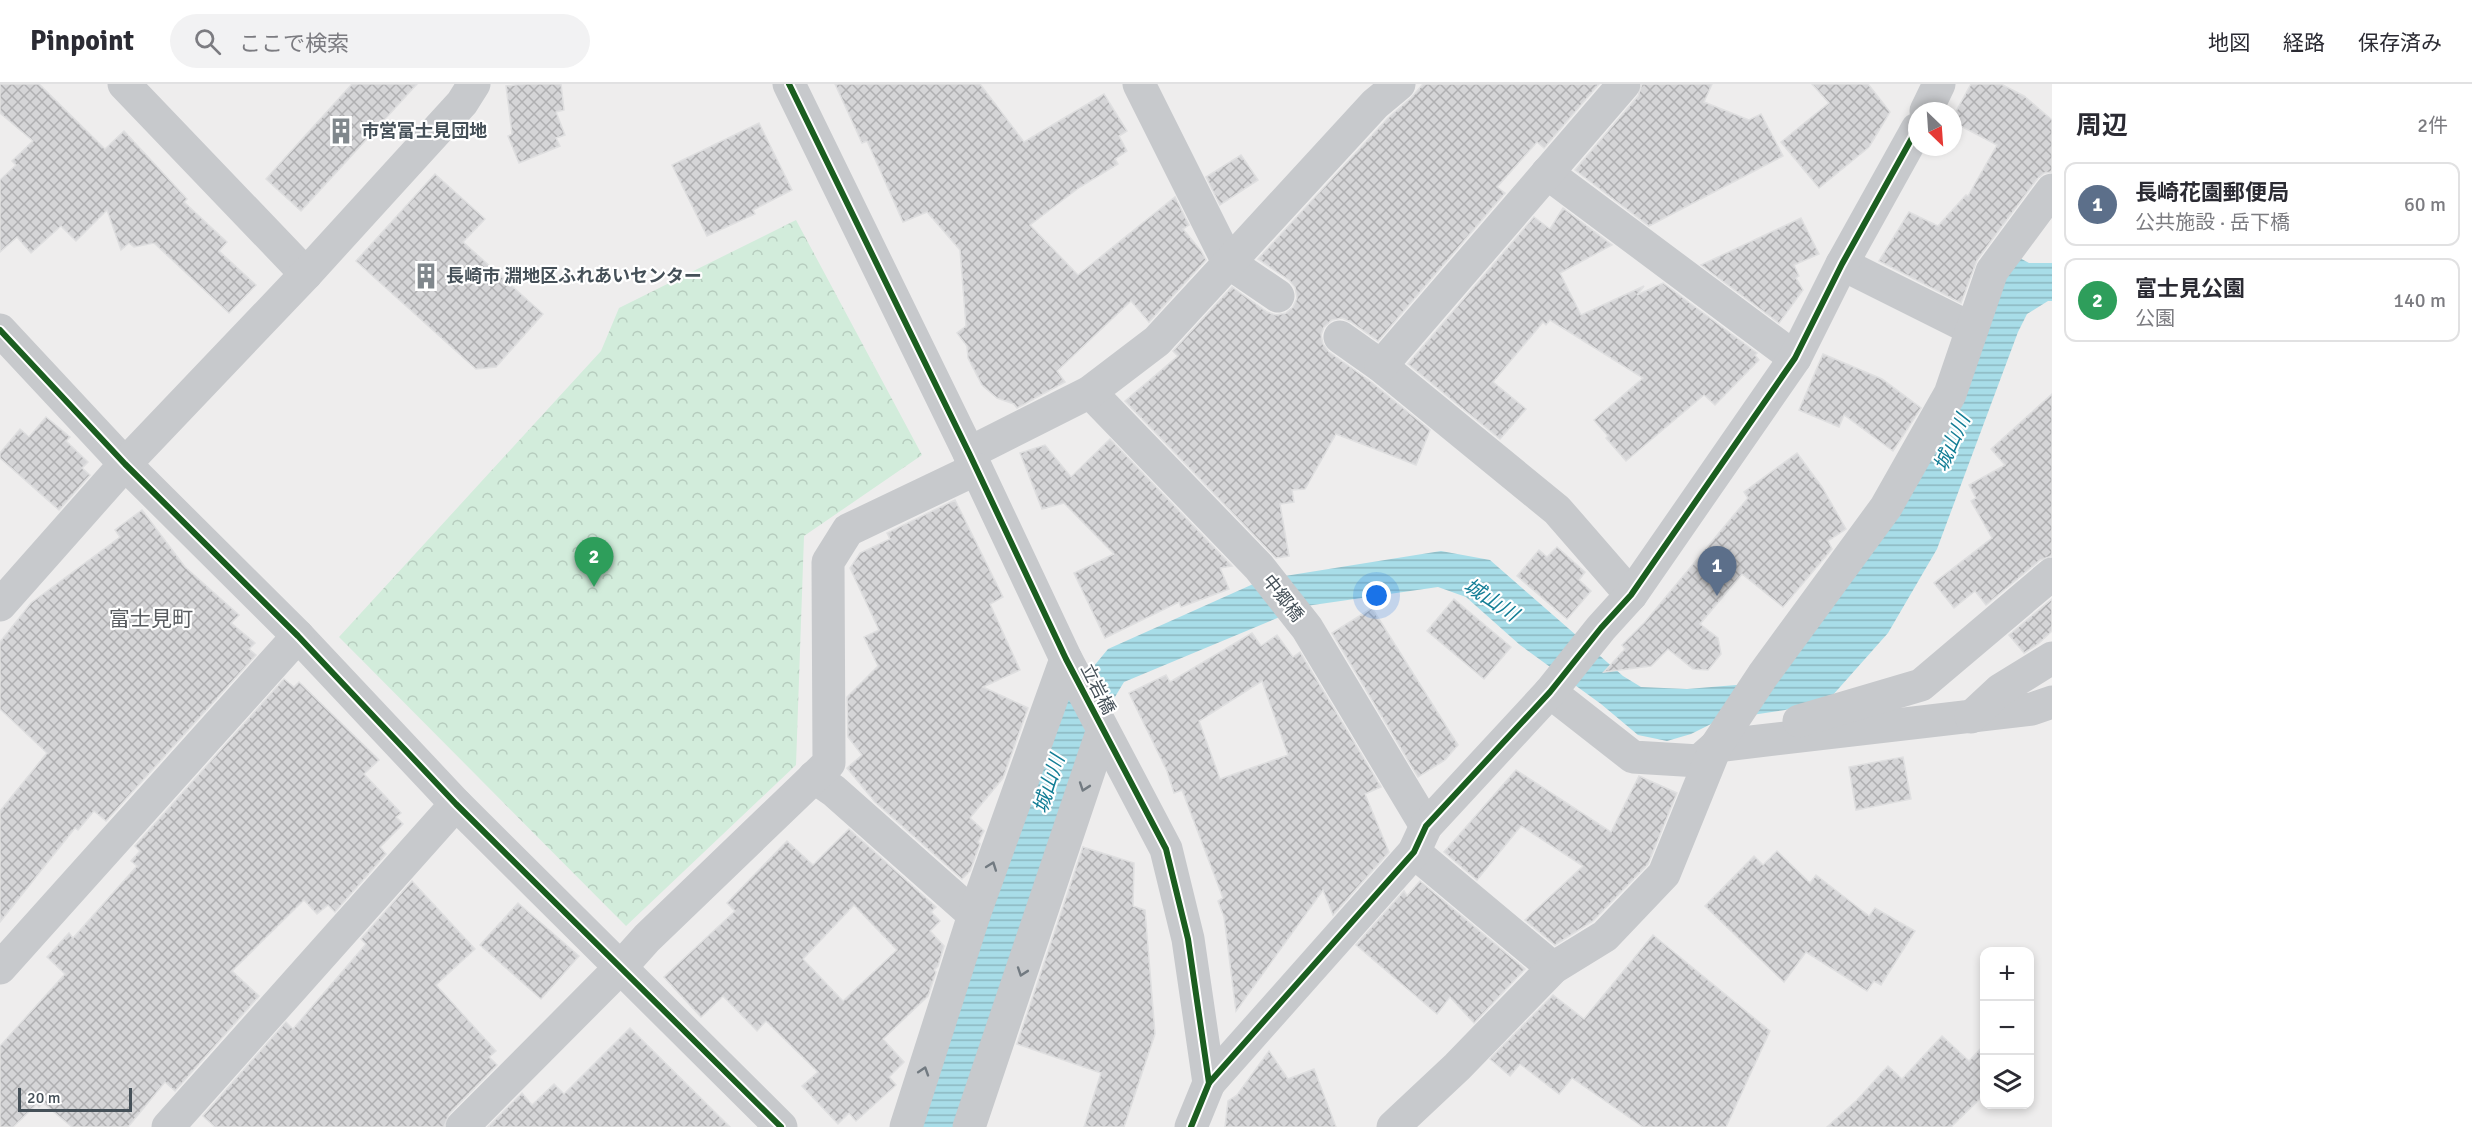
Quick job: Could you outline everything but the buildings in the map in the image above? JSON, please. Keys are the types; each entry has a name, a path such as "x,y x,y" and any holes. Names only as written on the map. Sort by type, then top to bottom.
{"street":[{"path":"124,84 306,274"},
{"path":"0,605 125,464 306,274 462,103 474,84"},
{"name":"立岩橋","path":"789,84 1066,659 1102,732 1166,849 1188,939 1209,1083"},
{"path":"1139,84 1228,262 1278,296"},
{"path":"462,1127 647,938 829,763 828,562 848,530 1090,392 1157,341 1375,104 1399,84"},
{"path":"1381,366 1624,84"},
{"path":"1930,102 1939,84"},
{"path":"1191,1127 1209,1083 1631,596 1795,358 1842,264 1908,145"},
{"path":"1547,173 1795,358"},
{"path":"1550,692 1633,757 1699,761 1724,734 1763,675 1886,507 1950,394 1992,271 2052,190"},
{"path":"1842,264 1972,329"},
{"path":"0,330 125,464 298,636 456,804 621,967 770,1123"},
{"path":"1340,337 1381,366 1557,510 1631,596"},
{"name":"中郷橋","path":"1090,392 1259,567 1307,628 1420,839 1553,968"},
{"path":"1724,734 1921,685 2052,574"},
{"path":"0,968 298,636"},
{"path":"1971,717 2000,690 2052,658"},
{"path":"906,1127 974,915 1066,659"},
{"path":"1724,734 1971,717 2032,709 2052,702"},
{"path":"969,1127 1102,732"},
{"path":"1393,1127 1457,1067 1553,968 1605,936 1664,874 1724,734"},
{"path":"814,777 834,791 974,915"},
{"path":"168,1127 456,804"}],"green space":[{"path":"796,220 922,455 804,536 796,765 626,926 339,637 601,351 619,308"}],"water":[{"name":"城山川","path":"2016,256 2029,263 2052,263 2052,301 2048,301 2027,314 2018,332 1937,549 1888,633 1832,696 1785,710 1719,720 1691,734 1667,741 1638,735 1601,704 1520,645 1466,597 1438,587 1306,606 1124,682 1087,743 957,1127 916,1127 1060,707 1108,649 1260,581 1441,551 1490,560 1623,676 1641,687 1687,689 1773,682 1988,316"}],"cycle path":[{"path":"789,84 969,453 1066,659 1166,849 1188,939 1209,1083 1191,1127"},
{"path":"1209,1083 1414,852 1426,826 1550,692 1601,628 1631,595 1795,358 1842,264 1908,145"},
{"path":"0,330 125,464 298,636 456,804 781,1127"}],"place":[{"name":"市営富士見団地","path":"341,131"},
{"name":"長崎市 淵地区ふれあいセンター","path":"426,276"},
{"name":"富士見公園","path":"594,587"},
{"name":"長崎花園郵便局","path":"1717,596"}],"district":[{"name":"富士見町","path":"151,619"}]}
